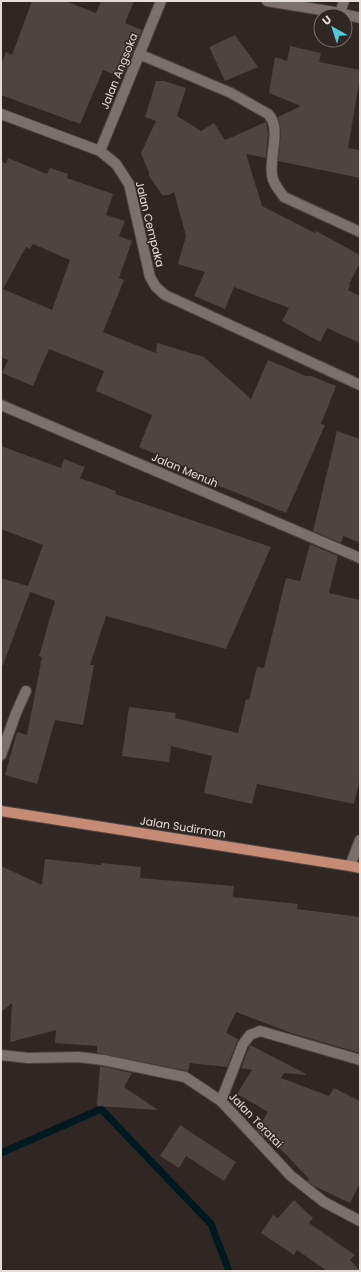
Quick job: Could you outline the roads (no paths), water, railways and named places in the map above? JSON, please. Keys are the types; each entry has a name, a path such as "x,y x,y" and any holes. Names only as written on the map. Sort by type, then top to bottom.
{"main road":[{"name":"Jalan Sudirman","path":"1,811 360,868"}],"street":[{"name":"Jalan Angsoka","path":"100,151 161,1"},
{"path":"267,1 313,9"},
{"path":"139,54 230,93 272,117 275,127 272,176 276,187 284,197 360,232"},
{"name":"Jalan Cempaka","path":"1,114 100,151 116,164 129,184 150,277 156,287 165,295 360,384"},
{"name":"Jalan Menuh","path":"1,405 360,558"},
{"path":"1,755 16,713 26,691"},
{"path":"350,866 360,840"},
{"path":"221,1101 243,1044 250,1035 260,1031 360,1060"},
{"name":"Jalan Teratai","path":"1,1055 28,1058 79,1057 103,1060 185,1077 221,1101 292,1176 324,1202 360,1221"}],"waterway":[{"path":"1,1153 101,1109 211,1224 229,1271"}]}
